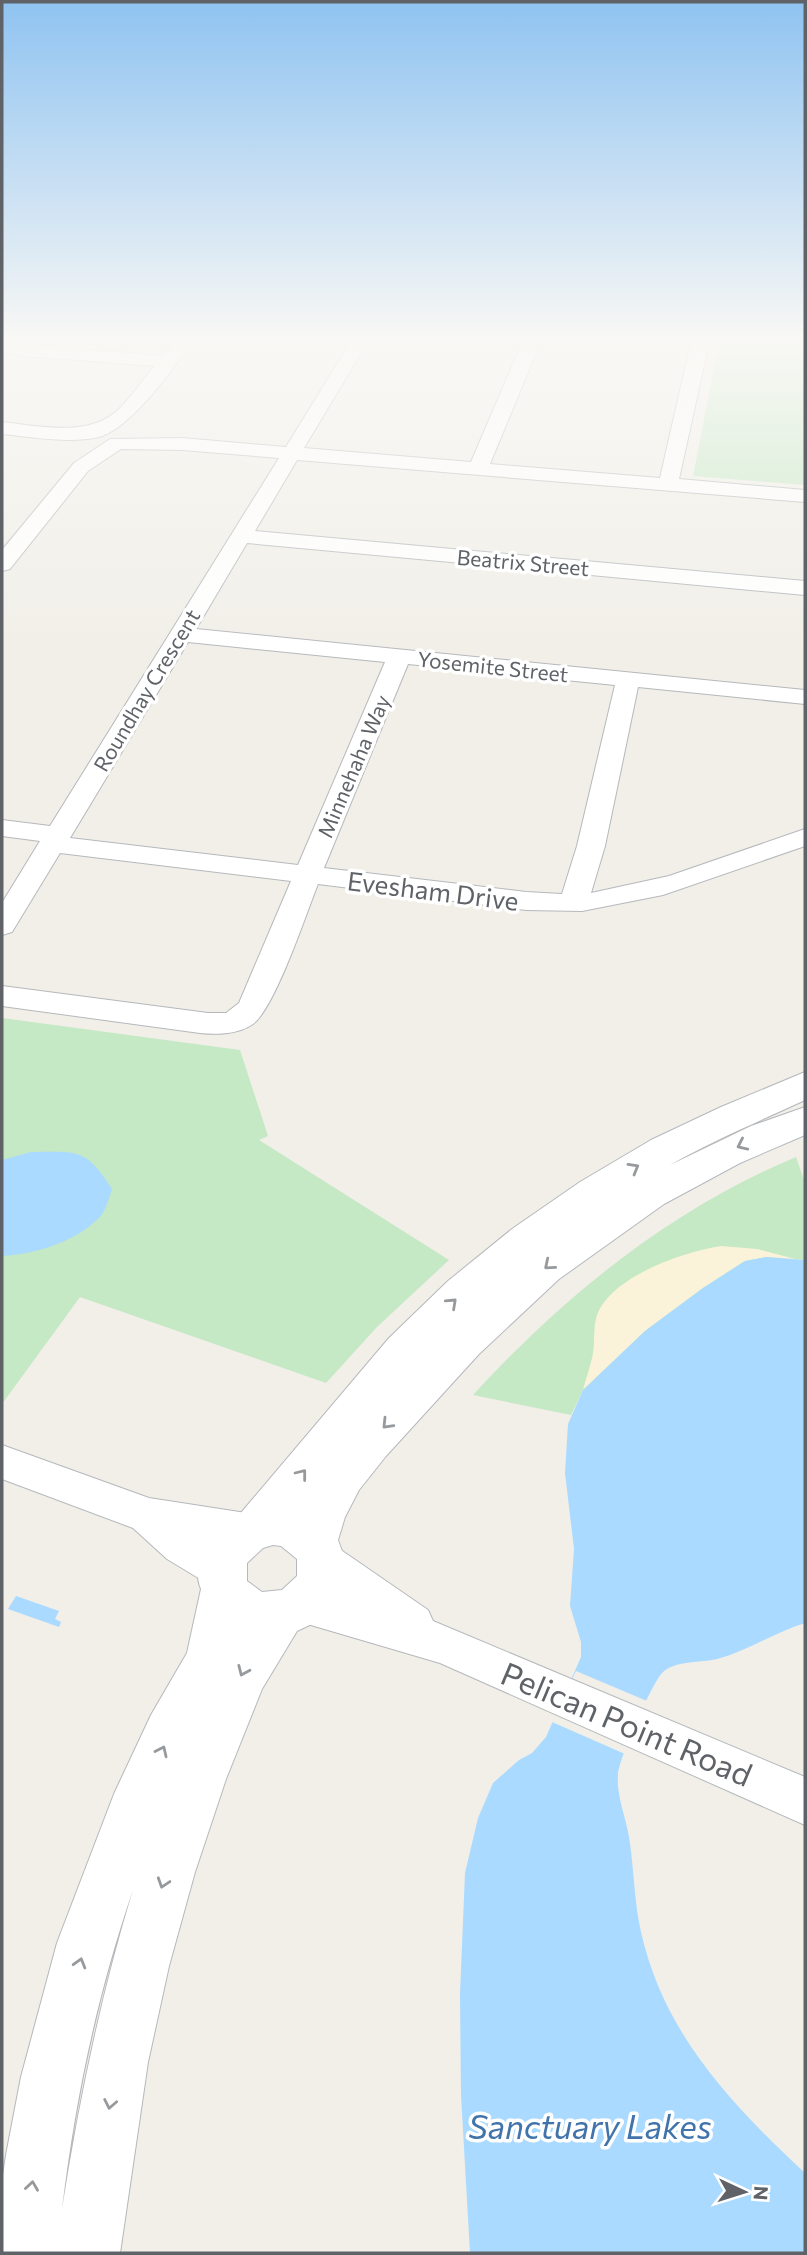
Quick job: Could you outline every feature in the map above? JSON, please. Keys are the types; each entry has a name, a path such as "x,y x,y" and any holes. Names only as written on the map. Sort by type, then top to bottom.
{"street":[{"path":"81,467 91,443"},
{"path":"2,564 12,537 108,443"},
{"path":"178,443 805,496"},
{"name":"Roundhay Crescent","path":"2,926 296,443"},
{"path":"478,469 489,443"},
{"path":"668,485 677,443"},
{"name":"Beatrix Street","path":"241,536 805,589"},
{"name":"Yosemite Street","path":"181,634 805,697"},
{"name":"Minnehaha Way","path":"308,875 399,656"},
{"path":"586,902 583,864 592,846 628,679"},
{"name":"Evesham Drive","path":"2,828 55,839 308,875 526,901 586,902 657,887 805,837"},
{"path":"2,996 200,1023 224,1024 236,1021 249,1012 253,1005 308,875"},
{"path":"24,2253 51,2077 86,1943 133,1813 170,1733 211,1658 237,1554 403,1352 505,1257 573,1205 666,1149 805,1085"},
{"path":"88,2253 107,2121 127,2016 153,1915 183,1822 246,1664 291,1609 319,1584 318,1551 331,1493 361,1450 463,1342 510,1297 597,1228 665,1185 749,1141 805,1120"},
{"path":"2,1462 148,1516 182,1546 237,1554"},
{"path":"291,1609 263,1615 247,1611 234,1602 237,1554 273,1524 302,1531 318,1551"},
{"name":"Pelican Point Road","path":"318,1551 388,1608 448,1646"},
{"name":"Pelican Point Road","path":"291,1609 383,1625 448,1646 779,1788 805,1802"}],"green space":[{"path":"699,443 805,443 805,485 693,476"},
{"path":"2,1018 240,1050 268,1136 259,1140 449,1260 377,1327 326,1383 80,1297 2,1404"},
{"path":"796,1157 805,1183 805,1260 784,1258 583,1390 571,1415 473,1395 545,1323 622,1258 705,1202"}],"sand":[{"path":"721,1246 757,1249 795,1259 766,1257 745,1261 645,1331 583,1390 593,1353 597,1315 605,1301 617,1289 650,1268 688,1254"}],"water":[{"path":"31,1152 79,1155 103,1175 112,1189 100,1216 77,1235 40,1250 2,1256 2,1160"},
{"name":"Sanctuary Lakes","path":"766,1257 805,1260 805,1623 728,1656 681,1664 662,1673 629,1739 619,1767 618,1783 629,1837 641,1932 652,1969 683,2035 704,2065 751,2121 805,2173 805,2253 470,2253 461,2095 460,1994 465,1873 478,1818 493,1783 519,1760 532,1753 546,1737 581,1657 581,1642 570,1606 574,1549 565,1473 568,1424 583,1390 645,1331 745,1261"},
{"path":"16,1596 59,1611 55,1619 61,1622 59,1627 8,1609"}],"pier":[{"path":"576,1671 647,1701 625,1754 552,1722"}]}
